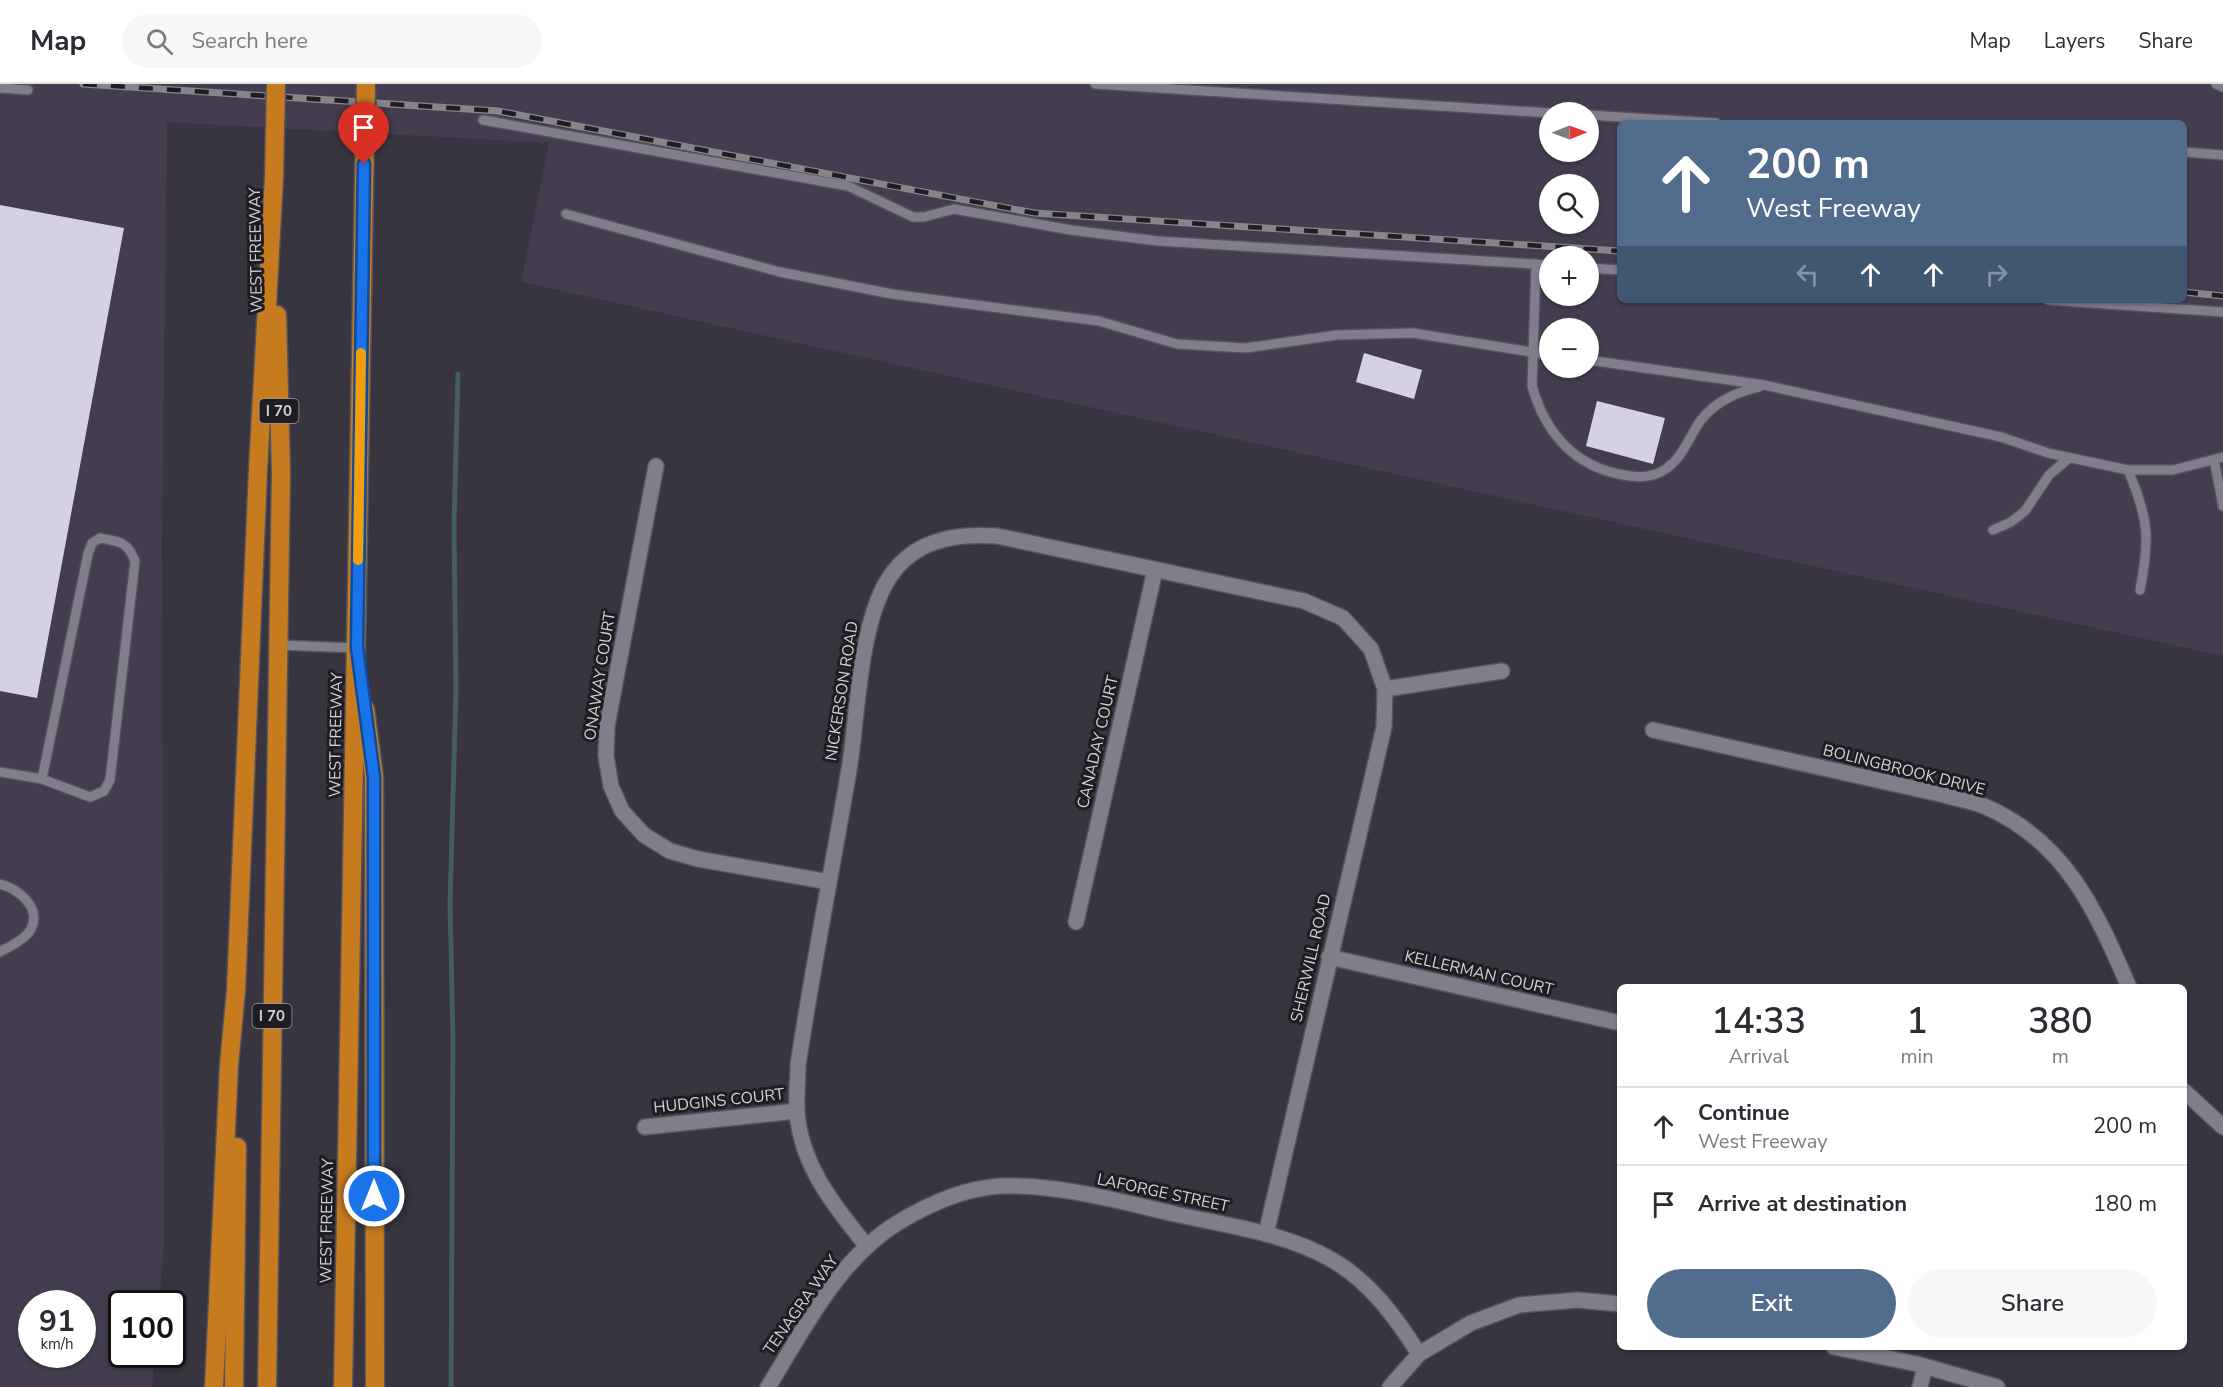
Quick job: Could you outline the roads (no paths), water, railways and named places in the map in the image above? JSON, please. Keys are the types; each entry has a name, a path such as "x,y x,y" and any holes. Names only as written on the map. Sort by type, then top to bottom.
{"highway":[{"name":"WEST FREEWAY","path":"267,1387 280,472 274,177 276,84"},
{"name":"WEST FREEWAY","path":"343,1387 366,84"},
{"path":"214,1387 229,1065 236,990 258,470 274,177"},
{"path":"357,648 374,777 375,1387"},
{"path":"234,1387 238,1064 236,990"}],"street":[{"name":"ONAWAY COURT","path":"656,466 607,726 606,756 611,786 622,811 644,835 670,851 698,859 829,882"},
{"name":"NICKERSON ROAD","path":"866,1245 817,1178 803,1144 797,1111 798,1065 850,764 870,621 880,593 894,570 916,550 941,539 969,535 997,536 1304,601 1343,618 1371,649 1385,689"},
{"name":"CANADAY COURT","path":"1076,922 1155,570"},
{"path":"1385,689 1502,671"},
{"name":"SHERWILL ROAD","path":"1266,1234 1384,727 1385,689"},
{"name":"BOLINGBROOK DRIVE","path":"1653,730 1984,806 2036,837 2078,881 2105,931 2128,984"},
{"name":"KELLERMAN COURT","path":"1329,957 1617,1022"},
{"path":"2187,1094 2223,1127"},
{"name":"HUDGINS COURT","path":"645,1127 797,1111"},
{"name":"LAFORGE STREET","path":"866,1245 898,1222 935,1203 966,1192 999,1186 1036,1186 1079,1193 1266,1234 1306,1246 1335,1262 1358,1279 1400,1323 1419,1354"},
{"name":"TENAGRA WAY","path":"768,1387 831,1288 866,1245"},
{"path":"1390,1387 1419,1354 1471,1323 1519,1305 1578,1300 1617,1304"},
{"path":"1848,1350 1924,1366 1997,1387"},
{"path":"1920,1387 1924,1366"}],"lane":[{"path":"1095,84 1539,111"},
{"path":"2216,84 2223,87"},
{"path":"0,88 28,90"},
{"path":"1599,116 1668,120"},
{"path":"483,120 848,186 913,217 924,217 954,209 1071,230 1158,241 1539,264"},
{"path":"2187,152 2223,155"},
{"path":"566,214 780,272 892,294 1099,321 1177,344 1246,348 1337,335 1381,332 1452,338 1539,353"},
{"path":"1536,264 1532,386 1537,404 1552,432 1576,457 1592,467 1632,477 1646,477 1666,469 1676,461 1702,420 1719,404 1737,392 1764,386"},
{"path":"1599,269 1617,270"},
{"path":"2092,303 2223,312"},
{"path":"1599,362 1764,386 2001,437 2069,458 2128,470 2173,470 2218,459 2223,506"},
{"path":"1993,530 2011,522 2025,511 2049,475 2069,458"},
{"path":"2128,470 2142,502 2147,523 2146,558 2140,590"},
{"path":"0,772 42,779 90,797 104,791 110,780 135,561 130,548 122,542 100,538 92,543 88,554 42,779"},
{"path":"277,645 357,648"},
{"path":"0,884 20,892 30,905 34,918 30,930 19,942 0,952"}],"waterway":[{"path":"451,1387 453,1037 450,904 456,690 454,526 458,374"}],"railway":[{"path":"83,84 498,111 1034,213 1617,251"},
{"path":"2187,292 2223,296"}]}
